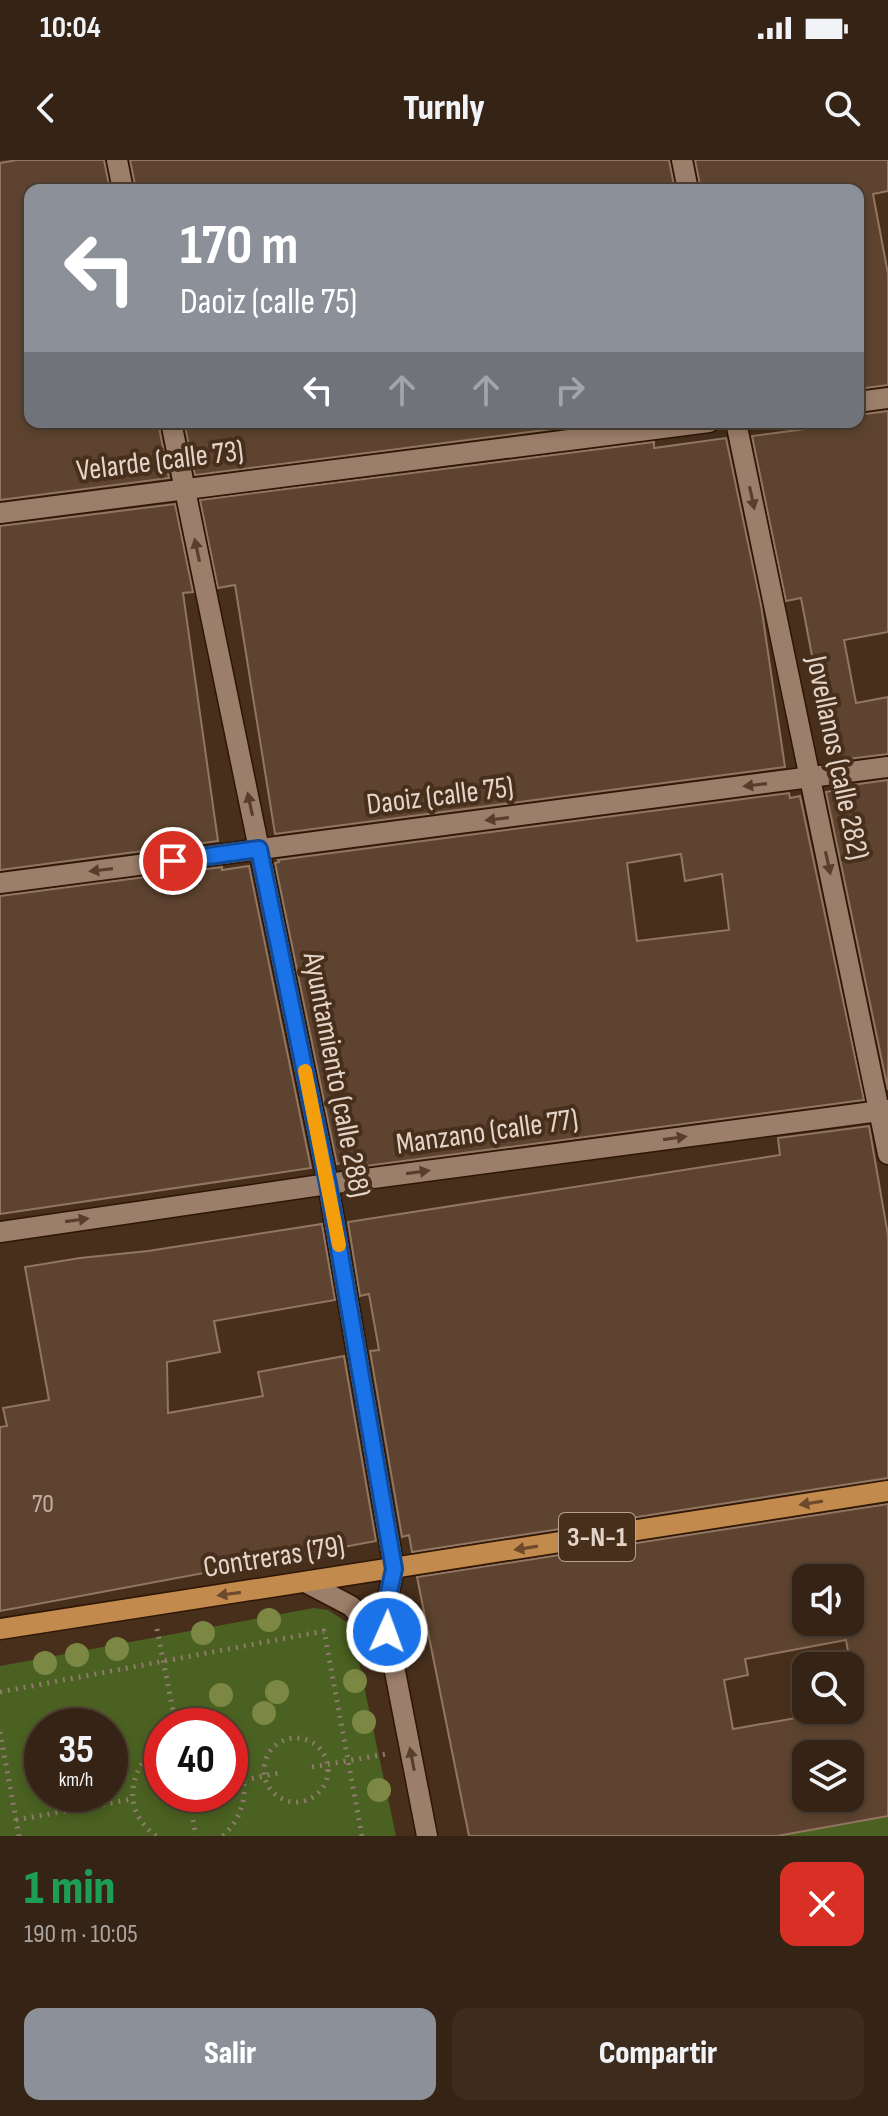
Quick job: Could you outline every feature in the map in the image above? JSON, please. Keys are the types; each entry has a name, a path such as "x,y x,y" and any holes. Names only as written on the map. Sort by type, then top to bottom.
{"main road":[{"name":"Contreras (79)","path":"0,1629 888,1491"}],"street":[{"path":"117,160 122,184"},
{"path":"682,160 687,184"},
{"path":"864,401 888,398"},
{"name":"Ayuntamiento (calle 288)","path":"172,428 328,1184 394,1569 384,1615 427,1836"},
{"name":"Velarde (calle 73)","path":"0,513 661,428"},
{"name":"Jovellanos (calle 282)","path":"737,428 810,778 884,1110 888,1154"},
{"name":"Daoiz (calle 75)","path":"0,883 888,767"},
{"name":"Manzano (calle 77)","path":"0,1232 328,1184 884,1110"},
{"path":"307,1583 351,1606 390,1649"}],"path":[{"path":"152,1606 172,1708"},
{"path":"0,1692 324,1631 362,1836"},
{"path":"0,1732 19,1836"},
{"path":"289,1738 291,1747"},
{"path":"289,1738 309,1740 318,1746 328,1765 326,1784 320,1793 302,1802 282,1799 274,1793 264,1776 266,1757 272,1748 289,1738"},
{"path":"312,1767 410,1750"},
{"path":"144,1759 133,1782 133,1799 143,1823 156,1836"},
{"path":"248,1779 279,1773"},
{"path":"300,1793 302,1802"},
{"path":"16,1820 133,1799"},
{"path":"223,1836 240,1812"},
{"path":"193,1820 196,1836"}],"green space":[{"path":"314,1608 328,1610 351,1625 396,1836 0,1836 0,1666"},
{"path":"888,1816 888,1836 779,1836"}],"building":[{"path":"17,160 104,160 109,184 24,184 24,428 159,428 169,478 0,500 0,163"},
{"path":"130,160 669,160 674,184 135,184"},
{"path":"695,160 888,160 888,191 873,194 888,274 888,385 864,388 864,184 700,184"},
{"path":"888,411 888,632 844,640 856,703 888,697 888,754 832,761 801,598 786,601 752,436 813,428 864,428 864,414"},
{"path":"185,428 560,428 195,475"},
{"path":"726,438 761,605 785,767 275,834 235,585 218,588 200,500 654,442 654,448"},
{"path":"175,504 193,592 183,593 218,841 0,870 0,526"},
{"path":"888,780 888,1090 826,792 837,790 837,787"},
{"path":"789,793 790,798 800,796 864,1100 343,1169 342,1163 337,1164 275,863 278,860","holes":["681,854 685,881 722,874 729,930 637,941 627,863"]},
{"path":"249,866 311,1168 0,1214 0,896"},
{"path":"869,1126 888,1235 888,1478 412,1552 409,1535 402,1537 370,1351 379,1350 369,1294 360,1296 348,1222 780,1155 778,1138"},
{"path":"322,1224 335,1300 214,1321 220,1352 167,1362 168,1413 263,1396 258,1372 344,1356 376,1541 0,1611 0,1427 7,1426 3,1408 49,1400 25,1267"},
{"path":"888,1504 888,1816 777,1836 469,1836 417,1577"}],"slow traffic":[{"path":"305,1071 339,1245"}],"route":[{"path":"173,861 259,849 328,1184 394,1569 384,1615 387,1632"}]}
